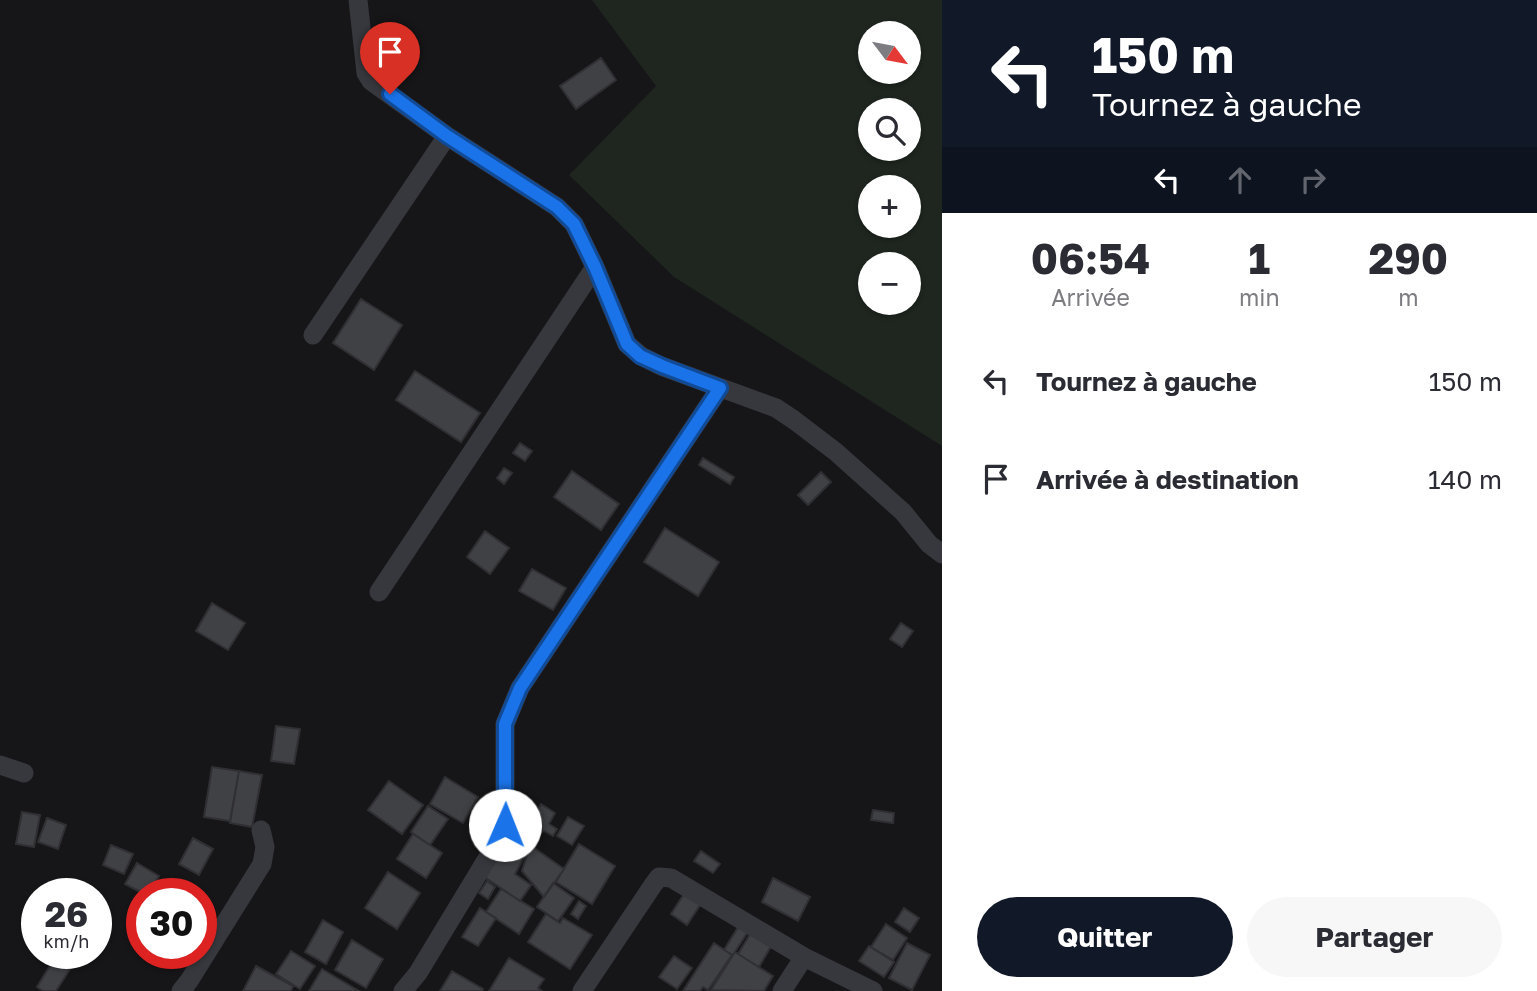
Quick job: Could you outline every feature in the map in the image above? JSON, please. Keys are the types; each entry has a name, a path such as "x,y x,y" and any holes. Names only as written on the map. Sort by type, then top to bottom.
{"street":[{"path":"358,0 366,72 371,81 447,136 557,207 574,224 627,344 640,356 662,366 776,408 836,452 903,512 929,544 942,554"},
{"path":"313,335 447,136"},
{"path":"379,592 595,267"},
{"path":"403,991 418,973 505,825 505,724 520,688 720,388"},
{"path":"0,765 24,773"},
{"path":"191,988 262,864 265,847 261,830"},
{"path":"582,991 659,877 671,878 804,957 873,991"},
{"path":"782,991 804,957"}],"shaded area":[{"path":"592,0 942,0 942,446 674,277 569,175 656,86"}],"building":[{"path":"601,58 616,80 576,109 560,86"},
{"path":"361,299 402,325 374,370 333,343"},
{"path":"415,371 480,413 461,442 396,400"},
{"path":"520,443 532,451 525,461 513,453"},
{"path":"703,458 734,477 730,484 699,465"},
{"path":"504,468 512,473 504,484 497,478"},
{"path":"572,471 619,504 601,530 554,497"},
{"path":"821,472 831,482 808,505 798,495"},
{"path":"665,528 719,562 698,596 644,562"},
{"path":"485,531 509,548 490,574 467,557"},
{"path":"532,569 566,588 553,610 519,591"},
{"path":"212,603 245,623 228,650 196,631"},
{"path":"901,623 913,631 902,647 890,639"},
{"path":"276,726 300,729 294,764 271,761"},
{"path":"212,767 239,771 230,821 204,817"},
{"path":"239,771 262,775 252,827 230,823"},
{"path":"445,777 478,797 463,823 430,804"},
{"path":"389,781 423,805 402,834 368,810"},
{"path":"541,804 555,813 549,824 557,829 553,836 544,831 539,833 528,826"},
{"path":"428,806 448,819 430,845 411,832"},
{"path":"873,810 894,813 893,823 871,820"},
{"path":"22,812 40,815 34,847 16,844"},
{"path":"568,817 584,826 572,845 557,836"},
{"path":"47,818 66,825 58,849 38,842"},
{"path":"413,834 442,853 426,878 397,859"},
{"path":"193,838 213,849 199,875 179,864"},
{"path":"505,844 524,857 515,874 531,885 520,901 483,876"},
{"path":"579,844 615,866 592,904 556,882"},
{"path":"111,845 133,854 124,874 103,865"},
{"path":"530,845 564,869 544,897 522,871"},
{"path":"701,851 720,864 713,873 694,861"},
{"path":"137,863 159,876 158,878 128,878"},
{"path":"388,872 420,893 397,929 365,908"},
{"path":"773,878 810,897 798,921 762,902"},
{"path":"487,881 495,887 488,899 479,893"},
{"path":"553,883 574,898 558,921 537,907"},
{"path":"688,888 704,899 687,925 671,914"},
{"path":"501,889 534,909 519,934 486,912"},
{"path":"579,901 586,906 578,919 571,914"},
{"path":"480,908 496,918 478,946 462,937"},
{"path":"904,908 919,918 910,932 895,922"},
{"path":"546,914 560,923 563,918 592,935 570,969 528,942"},
{"path":"323,920 343,932 326,964 305,952"},
{"path":"740,924 749,930 733,955 724,950"},
{"path":"886,924 907,938 893,960 871,947"},
{"path":"752,931 773,943 759,967 738,954"},
{"path":"352,940 383,959 366,988 335,970"},
{"path":"714,943 732,955 708,990 703,987 700,991 683,991"},
{"path":"907,943 930,955 912,990 889,978"},
{"path":"869,946 894,962 884,977 859,961"},
{"path":"291,951 315,966 300,989 276,974"},
{"path":"735,952 773,976 764,991 711,990"},
{"path":"674,956 692,968 677,989 659,977"},
{"path":"509,958 544,979 538,988 542,991 489,991"},
{"path":"256,966 293,986 291,991 243,991"},
{"path":"48,969 70,969 56,991 43,991 37,987"},
{"path":"322,969 359,991 309,991"},
{"path":"452,971 483,989 482,991 440,991"}],"route":[{"path":"390,94 447,136 557,207 574,224 627,344 640,356 720,388 520,688 505,724 505,825"}]}
